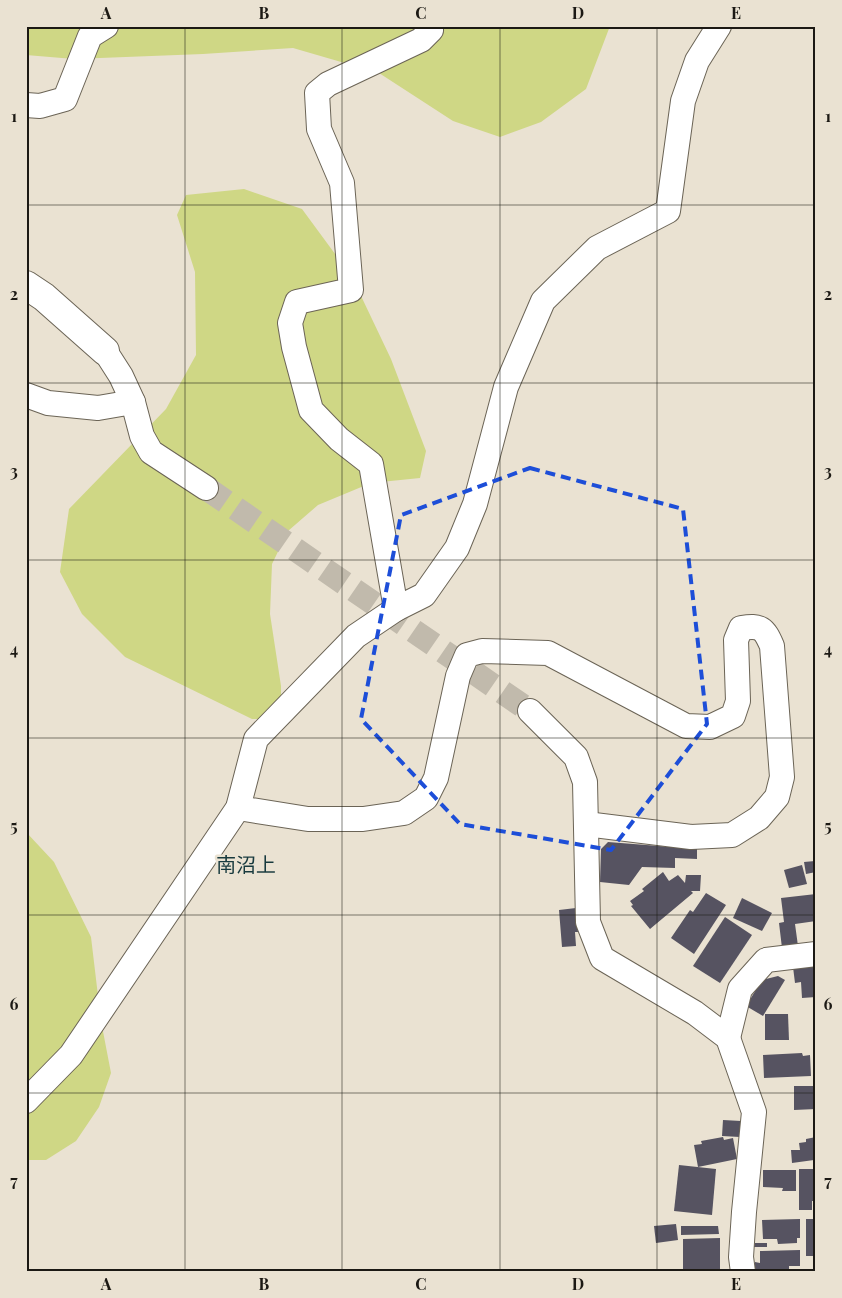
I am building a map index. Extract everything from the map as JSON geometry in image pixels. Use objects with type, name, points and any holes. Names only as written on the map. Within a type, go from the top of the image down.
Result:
[{"type":"street","points":[[26,105],[40,106],[65,99],[90,36],[106,26]]},
{"type":"street","points":[[396,608],[371,464],[339,439],[311,410],[294,347],[290,323],[297,302],[351,290],[342,183],[319,129],[317,93],[328,84],[421,40],[431,30],[430,26]]},
{"type":"street","points":[[26,1101],[71,1055],[238,808],[256,739],[356,636],[396,608],[424,595],[458,548],[475,504],[506,387],[543,301],[597,248],[668,211],[683,101],[697,61],[719,26]]},
{"type":"street","points":[[26,285],[44,297],[105,351],[121,376],[133,402],[142,436],[152,452],[206,488]]},
{"type":"street","points":[[26,395],[48,404],[98,408],[133,402]]},
{"type":"street","points":[[238,808],[308,819],[363,819],[404,813],[426,798],[436,778],[458,676],[467,654],[482,651],[548,652],[686,726],[710,728],[733,716],[738,702],[736,640],[741,628],[755,626],[766,632],[772,646],[782,777],[777,797],[759,818],[732,835],[691,837],[586,824]]},
{"type":"street","points":[[530,711],[576,757],[585,782],[588,922],[602,958],[695,1013],[728,1038]]},
{"type":"street","points":[[743,1272],[741,1257],[744,1212],[754,1112],[728,1038],[740,989],[766,960],[816,954]]},
{"type":"highlighted area","points":[[530,468],[683,509],[707,724],[611,850],[460,824],[361,719],[401,515]]},
{"type":"green space","points":[[26,26],[610,26],[586,89],[541,122],[500,137],[453,121],[379,73],[293,48],[74,59],[26,55]]},
{"type":"green space","points":[[244,189],[302,209],[352,277],[391,359],[426,451],[420,478],[371,483],[318,505],[288,531],[272,564],[270,614],[281,686],[281,719],[252,719],[125,657],[82,614],[60,572],[69,509],[166,409],[196,355],[195,272],[177,215],[186,195]]},
{"type":"green space","points":[[26,832],[54,862],[91,937],[101,1021],[111,1073],[99,1107],[76,1141],[46,1160],[26,1160]]},
{"type":"building","points":[[608,842],[697,849],[697,859],[675,858],[675,868],[642,867],[629,885],[600,882],[601,849]]},
{"type":"building","points":[[815,861],[816,872],[806,874],[804,862]]},
{"type":"building","points":[[802,865],[807,884],[789,888],[784,870]]},
{"type":"building","points":[[663,872],[669,881],[678,875],[685,883],[686,875],[701,875],[700,891],[691,891],[693,893],[650,929],[631,906],[633,905],[630,901],[644,891],[642,889]]},
{"type":"building","points":[[706,893],[726,905],[694,954],[671,938],[690,910],[693,912]]},
{"type":"building","points":[[816,894],[816,921],[795,924],[798,946],[782,948],[779,923],[784,922],[781,898]]},
{"type":"building","points":[[742,898],[772,913],[762,931],[733,918]]},
{"type":"building","points":[[576,908],[578,932],[575,932],[576,946],[562,947],[559,910]]},
{"type":"building","points":[[725,917],[752,935],[720,983],[693,966]]},
{"type":"building","points":[[816,965],[816,997],[802,998],[801,982],[795,983],[793,967]]},
{"type":"building","points":[[778,976],[785,980],[763,1016],[746,1006],[762,980]]},
{"type":"building","points":[[765,1014],[788,1014],[789,1040],[765,1040]]},
{"type":"building","points":[[802,1053],[803,1056],[810,1055],[811,1076],[764,1078],[763,1055]]},
{"type":"building","points":[[794,1086],[816,1086],[816,1109],[794,1110]]},
{"type":"building","points":[[723,1120],[741,1121],[740,1137],[722,1136]]},
{"type":"building","points":[[723,1137],[724,1140],[733,1138],[737,1159],[698,1167],[694,1145],[702,1144],[701,1141]]},
{"type":"building","points":[[816,1137],[816,1157],[813,1158],[814,1160],[792,1163],[791,1150],[800,1150],[799,1143]]},
{"type":"building","points":[[679,1165],[716,1169],[712,1215],[674,1211]]},
{"type":"building","points":[[799,1169],[816,1169],[816,1201],[812,1201],[812,1210],[799,1210]]},
{"type":"building","points":[[763,1170],[796,1170],[796,1191],[782,1191],[783,1188],[763,1187]]},
{"type":"building","points":[[800,1219],[800,1238],[797,1238],[797,1243],[778,1244],[777,1239],[763,1239],[762,1220]]},
{"type":"building","points":[[806,1219],[816,1219],[816,1256],[806,1256]]},
{"type":"building","points":[[676,1224],[678,1240],[656,1243],[654,1226]]},
{"type":"building","points":[[681,1226],[718,1226],[719,1234],[681,1235]]},
{"type":"building","points":[[720,1238],[720,1270],[714,1270],[714,1272],[683,1272],[683,1239]]},
{"type":"building","points":[[755,1243],[767,1243],[767,1247],[754,1247]]},
{"type":"building","points":[[800,1250],[800,1266],[789,1266],[789,1272],[755,1272],[755,1262],[760,1263],[760,1251]]},
{"type":"tunnel","points":[[206,488],[530,711]]},
{"type":"district","name":"南沼上","points":[[246,865]]}]
